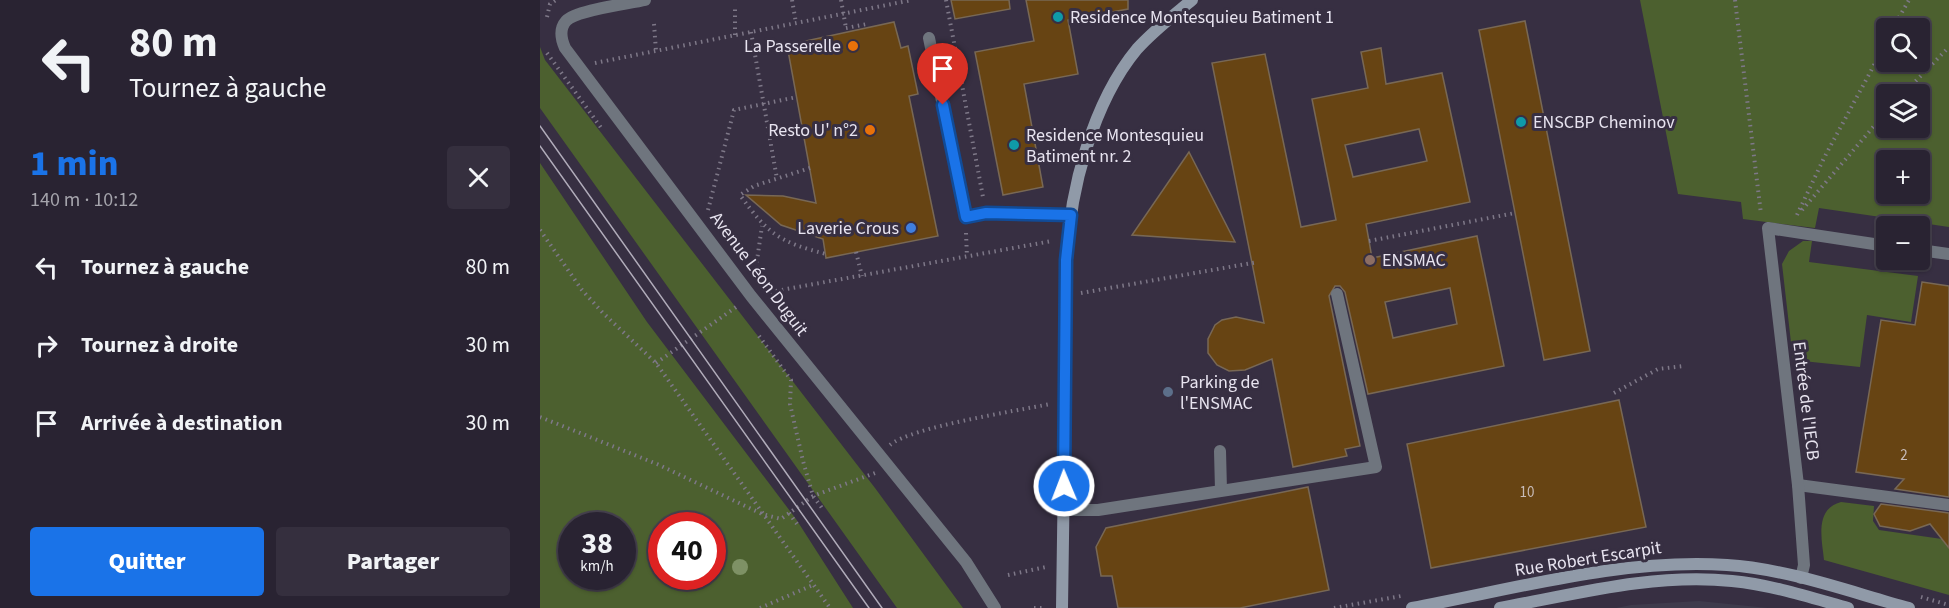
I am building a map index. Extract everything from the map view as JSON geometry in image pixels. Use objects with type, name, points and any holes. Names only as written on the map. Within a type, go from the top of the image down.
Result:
[{"type":"street","name":"Avenue Léon Duguit","points":[[645,0],[574,15],[567,20],[561,39],[751,296],[966,562],[995,608]]},
{"type":"street","points":[[1062,608],[1067,238],[1071,215],[1091,135],[1112,85],[1138,48],[1192,0]]},
{"type":"street","points":[[929,38],[966,217],[986,213],[1071,215]]},
{"type":"street","points":[[1768,228],[1876,244]]},
{"type":"street","name":"Entrée de l'IECB","points":[[1768,228],[1798,485],[1804,565],[1801,579]]},
{"type":"street","points":[[1930,251],[1949,254]]},
{"type":"street","points":[[1064,510],[1098,510],[1376,467],[1337,294]]},
{"type":"street","points":[[1220,451],[1221,490]]},
{"type":"street","points":[[1798,485],[1949,505]]},
{"type":"street","name":"Rue Robert Escarpit","points":[[1412,608],[1633,566],[1730,565],[1801,579],[1909,608]]},
{"type":"street","name":"Rue Robert Escarpit","points":[[1500,608],[1635,582],[1694,579],[1730,581],[1780,589],[1848,608]]},
{"type":"path","points":[[546,22],[550,4],[556,0]]},
{"type":"path","points":[[792,0],[796,23]]},
{"type":"path","points":[[841,0],[846,28],[867,24]]},
{"type":"path","points":[[579,66],[912,0]]},
{"type":"path","points":[[946,0],[983,193]]},
{"type":"path","points":[[1735,0],[1761,217],[1768,228]]},
{"type":"path","points":[[1899,18],[1909,0]]},
{"type":"path","points":[[735,6],[735,35]]},
{"type":"path","points":[[654,24],[656,51]]},
{"type":"path","points":[[751,32],[777,179]]},
{"type":"path","points":[[1913,84],[1949,47]]},
{"type":"path","points":[[546,50],[558,72],[605,133]]},
{"type":"path","points":[[1797,215],[1876,62]]},
{"type":"path","points":[[703,231],[734,110],[797,97]]},
{"type":"path","points":[[1787,230],[1797,215],[1876,124]]},
{"type":"path","points":[[810,168],[754,186],[740,195],[762,226],[790,245],[826,254]]},
{"type":"path","points":[[1369,241],[1515,213]]},
{"type":"path","points":[[966,217],[967,257]]},
{"type":"path","points":[[751,296],[762,226]]},
{"type":"path","points":[[540,230],[589,298],[656,363],[830,608]]},
{"type":"path","points":[[656,363],[751,296],[1067,238]]},
{"type":"path","points":[[856,252],[862,276]]},
{"type":"path","points":[[1066,296],[1258,262]]},
{"type":"path","points":[[731,297],[743,314]]},
{"type":"path","points":[[755,331],[791,380],[790,404],[813,496],[822,508]]},
{"type":"path","points":[[1614,393],[1658,369],[1683,366]]},
{"type":"path","points":[[878,455],[898,438],[1064,401]]},
{"type":"path","points":[[540,417],[657,464],[762,514],[782,519],[813,496],[869,477]]},
{"type":"path","points":[[789,513],[797,524]]},
{"type":"path","points":[[1008,575],[1064,563]]},
{"type":"path","points":[[760,608],[813,585]]},
{"type":"path","points":[[1034,608],[1043,608]]},
{"type":"shaded area","points":[[1699,601],[1768,608],[1616,608],[1631,605]]},
{"type":"green space","points":[[1640,0],[1949,0],[1949,227],[1930,224],[1930,216],[1876,216],[1819,208],[1815,228],[1743,219],[1741,202],[1678,194]]},
{"type":"green space","points":[[540,47],[545,60],[875,488],[963,608],[897,608],[540,108]]},
{"type":"green space","points":[[540,163],[647,322],[796,519],[853,608],[540,608]]},
{"type":"green space","points":[[1803,241],[1812,241],[1809,262],[1918,276],[1911,322],[1867,315],[1860,367],[1793,360],[1782,264],[1789,251]]},
{"type":"green space","points":[[1841,502],[1874,506],[1873,521],[1879,530],[1949,540],[1949,595],[1824,560],[1821,535],[1823,518],[1832,506]]},
{"type":"building","points":[[951,0],[1009,0],[1010,9],[955,19]]},
{"type":"building","name":"Residence Montesquieu Batiment nr. 2","points":[[1026,0],[1128,0],[1128,9],[1068,20],[1078,74],[1024,84],[1043,187],[1003,195],[975,52],[1034,41]]},
{"type":"building","name":"ENSCBP Cheminov","points":[[1525,21],[1590,351],[1544,360],[1479,30]]},
{"type":"building","name":"Resto U' n°2","points":[[894,22],[901,48],[908,46],[918,94],[909,96],[938,236],[826,258],[823,239],[781,225],[746,195],[783,196],[816,203],[787,45]]},
{"type":"building","name":"ENSMAC","points":[[1381,48],[1386,84],[1442,73],[1470,202],[1366,224],[1372,258],[1477,236],[1504,366],[1368,394],[1345,292],[1340,286],[1335,286],[1329,296],[1360,446],[1345,449],[1347,456],[1293,467],[1272,359],[1245,370],[1229,371],[1217,365],[1208,353],[1208,339],[1215,325],[1222,320],[1236,317],[1264,323],[1212,63],[1265,54],[1301,227],[1336,220],[1312,99],[1368,88],[1361,52]],"holes":[[[1419,129],[1427,161],[1353,177],[1345,145]],[[1450,288],[1457,324],[1393,338],[1385,302]]]},
{"type":"building","points":[[1189,152],[1235,242],[1132,235]]},
{"type":"building","points":[[1922,282],[1949,286],[1949,497],[1895,489],[1904,479],[1856,472],[1881,320],[1915,325]]},
{"type":"building","points":[[1619,400],[1646,527],[1431,568],[1407,444]]},
{"type":"building","points":[[1308,487],[1329,590],[1240,608],[1118,608],[1112,576],[1101,576],[1096,547],[1106,528]]},
{"type":"building","points":[[1881,504],[1949,513],[1949,548],[1930,524],[1910,531],[1880,526],[1874,514]]},
{"type":"tram line","points":[[540,126],[882,608]]},
{"type":"tram line","points":[[540,146],[869,608]]},
{"type":"place","name":"Residence Montesquieu Batiment 1","points":[[1058,17]]},
{"type":"place","name":"La Passerelle","points":[[853,46]]},
{"type":"place","name":"ENSCBP Cheminov","points":[[1521,122]]},
{"type":"place","name":"Resto U' n°2","points":[[870,130]]},
{"type":"place","name":"Residence Montesquieu Batiment nr. 2","points":[[1014,145]]},
{"type":"place","name":"Laverie Crous","points":[[911,228]]},
{"type":"place","name":"ENSMAC","points":[[1370,260]]},
{"type":"place","name":"Parking de l'ENSMAC","points":[[1168,392]]},
{"type":"route","points":[[943,105],[966,217],[986,213],[1071,215],[1066,260],[1064,486]]}]
